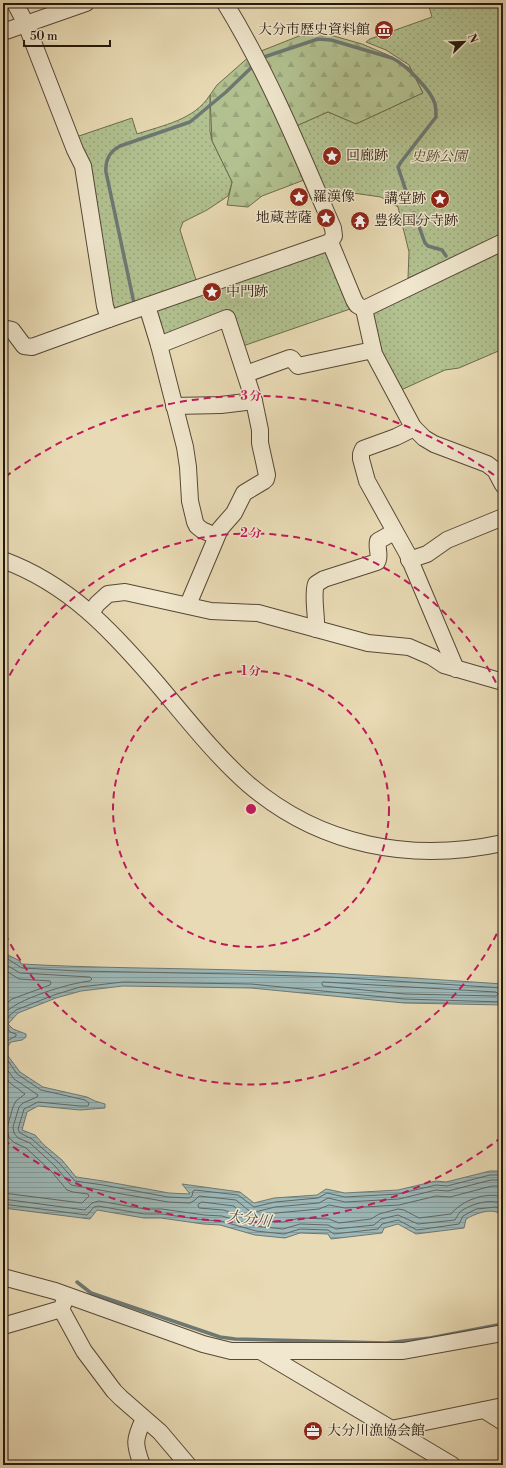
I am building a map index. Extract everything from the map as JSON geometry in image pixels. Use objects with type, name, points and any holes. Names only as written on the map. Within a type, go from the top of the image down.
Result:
[{"type":"street","points":[[15,3],[26,24],[75,150],[83,166],[104,298],[109,319]]},
{"type":"street","points":[[3,32],[86,3]]},
{"type":"street","points":[[3,328],[12,330],[22,345],[30,348],[330,242],[334,236],[325,209],[256,56],[225,3]]},
{"type":"street","points":[[330,242],[354,300],[358,306],[364,309]]},
{"type":"street","points":[[364,309],[503,242]]},
{"type":"street","points":[[147,306],[187,454],[190,501],[197,526],[202,530],[216,536]]},
{"type":"street","points":[[364,309],[373,350],[406,417],[414,428],[424,438],[434,444],[487,464],[495,470],[503,485]]},
{"type":"street","points":[[159,346],[227,318],[254,402],[267,477],[264,482],[244,493],[234,513],[220,529],[190,600]]},
{"type":"street","points":[[246,374],[290,358],[296,366],[298,366],[373,350]]},
{"type":"street","points":[[174,406],[221,405],[254,402]]},
{"type":"street","points":[[414,428],[396,437],[363,449],[361,459],[367,481],[410,560],[456,669]]},
{"type":"street","points":[[410,560],[427,554],[447,540],[503,517]]},
{"type":"street","points":[[316,629],[314,593],[316,584],[324,579],[377,562],[379,555],[377,544],[378,541],[394,532]]},
{"type":"street","points":[[3,560],[48,581],[64,591],[90,613],[134,657],[232,768],[261,794],[299,818],[326,831],[350,840],[377,847],[445,851],[477,848],[503,843]]},
{"type":"street","points":[[90,613],[108,594],[125,592],[211,611],[258,613],[368,643],[409,647],[444,665],[503,682]]},
{"type":"street","points":[[3,1277],[41,1286],[64,1302],[212,1347],[231,1351],[403,1351],[503,1333]]},
{"type":"street","points":[[3,1326],[64,1302]]},
{"type":"street","points":[[64,1302],[84,1351],[92,1363],[120,1398],[160,1432],[188,1465]]},
{"type":"street","points":[[262,1352],[452,1465]]},
{"type":"street","points":[[391,1429],[503,1406]]},
{"type":"street","points":[[484,1410],[503,1422]]},
{"type":"street","points":[[142,1465],[136,1444],[139,1429],[144,1419]]},
{"type":"green space","name":"史跡公園","points":[[428,3],[503,3],[503,233],[449,260],[408,278],[409,252],[398,207],[381,197],[346,192],[311,199],[283,132],[328,112],[356,124],[423,93],[409,65],[386,50],[366,42],[370,39],[432,17]]},
{"type":"green space","points":[[327,34],[362,44],[388,55],[411,69],[423,93],[356,124],[328,112],[283,132],[304,180],[262,196],[248,207],[227,205],[232,182],[212,141],[210,95],[217,85],[251,55],[299,36]]},
{"type":"green space","points":[[210,95],[210,131],[212,141],[232,182],[228,196],[207,210],[183,222],[180,230],[197,283],[113,310],[73,138],[132,118],[137,134],[158,128],[187,116],[196,110]]},
{"type":"green space","points":[[503,245],[503,349],[459,368],[445,370],[401,390],[386,372],[369,312]]},
{"type":"green space","points":[[325,248],[353,308],[240,347],[227,316],[160,343],[150,308]]},
{"type":"water","name":"大分川","points":[[3,950],[8,955],[20,961],[21,964],[303,972],[503,984],[503,1005],[404,1003],[251,988],[123,986],[81,991],[56,998],[18,1013],[8,1024],[13,1029],[26,1034],[26,1037],[22,1040],[11,1042],[8,1046],[8,1056],[20,1072],[43,1087],[87,1097],[105,1104],[105,1108],[80,1110],[38,1106],[27,1112],[22,1130],[35,1135],[44,1145],[62,1160],[76,1177],[169,1193],[190,1194],[182,1184],[240,1192],[254,1203],[274,1198],[317,1195],[326,1189],[345,1193],[398,1190],[436,1181],[446,1182],[490,1171],[503,1171],[503,1215],[494,1211],[479,1213],[466,1219],[464,1228],[416,1234],[398,1224],[384,1228],[382,1233],[331,1239],[328,1234],[300,1233],[285,1238],[255,1235],[220,1225],[161,1218],[144,1218],[97,1210],[90,1219],[3,1208]]},
{"type":"waterway","points":[[261,58],[318,39],[331,40],[392,58],[404,66],[423,85],[433,98],[436,117],[398,167],[410,203]]},
{"type":"waterway","points":[[134,303],[106,172],[108,157],[120,146],[190,122],[226,92],[255,64]]},
{"type":"waterway","points":[[414,213],[425,243],[428,246],[442,250],[446,256]]},
{"type":"waterway","points":[[77,1282],[91,1293],[220,1337],[235,1339],[386,1343],[430,1338],[503,1324]]},
{"type":"place","name":"大分市歴史資料館","points":[[384,30]]},
{"type":"place","name":"回廊跡","points":[[332,156]]},
{"type":"place","name":"羅漢像","points":[[299,197]]},
{"type":"place","name":"講堂跡","points":[[440,199]]},
{"type":"place","name":"地蔵菩薩","points":[[326,218]]},
{"type":"place","name":"豊後国分寺跡","points":[[360,221]]},
{"type":"place","name":"中門跡","points":[[212,292]]},
{"type":"place","name":"大分川漁協会館","points":[[313,1431]]}]
